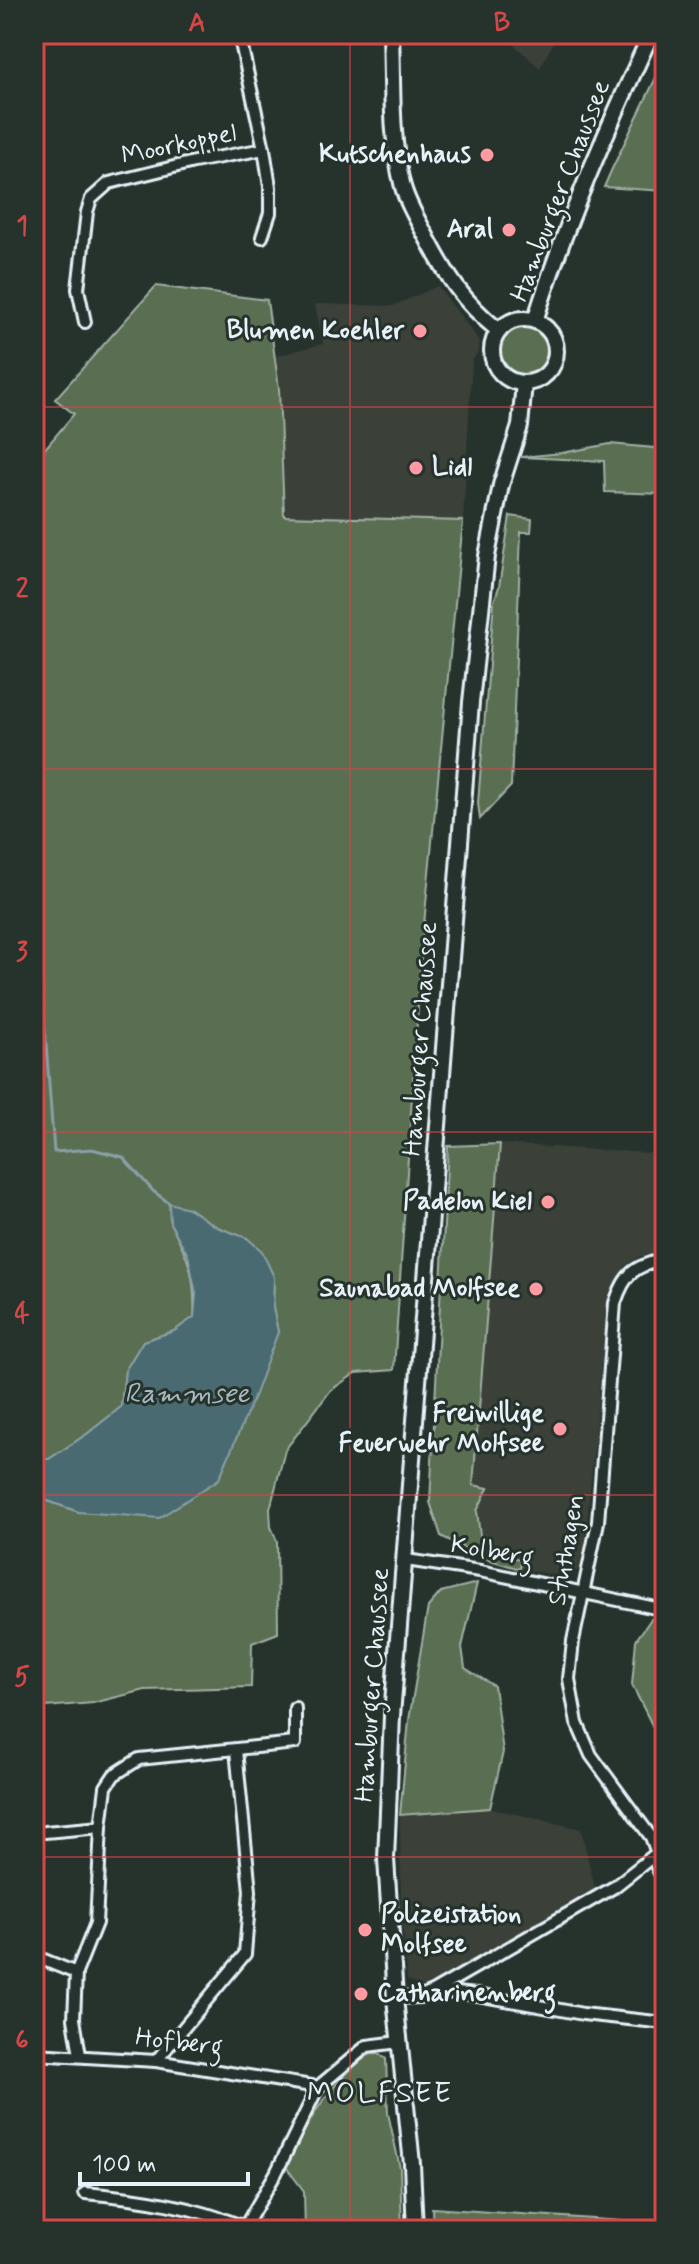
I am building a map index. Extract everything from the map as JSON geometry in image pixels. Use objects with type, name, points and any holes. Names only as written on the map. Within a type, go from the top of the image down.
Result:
[{"type":"main road","points":[[391,34],[399,167],[409,203],[456,289],[472,308],[499,331]]},
{"type":"main road","name":"Hamburger Chaussee","points":[[535,321],[584,182],[651,34]]},
{"type":"main road","points":[[516,320],[535,321],[552,335],[555,356],[551,367],[535,381],[524,383],[508,378],[496,365],[492,348],[499,331],[516,320]]},
{"type":"main road","name":"Hamburger Chaussee","points":[[415,2230],[386,1859],[392,1716],[471,702],[487,556],[501,485],[520,426],[524,383]]},
{"type":"street","points":[[239,34],[270,187],[270,213],[262,237]]},
{"type":"street","name":"Moorkoppel","points":[[85,322],[78,289],[86,218],[91,199],[100,189],[109,183],[194,162],[264,149]]},
{"type":"street","name":"Stuthagen","points":[[665,1259],[646,1263],[631,1272],[621,1285],[615,1303],[598,1522],[573,1641],[569,1679],[577,1723],[591,1755],[661,1853],[656,1865],[665,1883]]},
{"type":"street","name":"Kolberg","points":[[406,1560],[480,1571],[665,1610]]},
{"type":"street","points":[[80,2055],[74,2019],[76,1973],[96,1923],[106,1787],[114,1775],[139,1759],[295,1743],[295,1708]]},
{"type":"street","points":[[156,2061],[245,1954],[250,1891],[236,1750]]},
{"type":"street","points":[[45,1832],[101,1827]]},
{"type":"street","points":[[395,1998],[420,1997],[434,1991],[614,1887],[661,1853]]},
{"type":"street","points":[[34,1956],[76,1973]]},
{"type":"street","points":[[434,1991],[665,2023]]},
{"type":"street","points":[[85,2193],[171,2203],[220,2217],[244,2229],[276,2173],[318,2087],[367,2046],[399,2042]]},
{"type":"street","name":"Hofberg","points":[[34,2054],[156,2061],[318,2087]]},
{"type":"shaded area","points":[[502,34],[558,34],[540,68]]},
{"type":"shaded area","points":[[438,286],[480,342],[472,361],[463,521],[284,516],[281,417],[275,356],[323,344],[315,304],[393,306]]},
{"type":"shaded area","points":[[500,1144],[665,1154],[665,1251],[641,1256],[625,1266],[608,1295],[585,1544],[578,1570],[568,1577],[520,1569],[521,1559],[481,1552],[477,1511],[488,1488],[473,1486]]},
{"type":"shaded area","points":[[490,1808],[581,1829],[596,1893],[446,1977],[421,1987],[407,1980],[401,1908],[400,1815]]},
{"type":"green space","points":[[665,59],[665,191],[604,187],[611,171]]},
{"type":"green space","points":[[156,286],[267,300],[279,389],[284,516],[463,521],[422,945],[394,1370],[356,1373],[331,1390],[285,1450],[270,1509],[271,1527],[277,1541],[278,1633],[252,1643],[251,1687],[145,1690],[93,1703],[34,1708],[34,1496],[79,1512],[265,1362],[278,1332],[273,1308],[274,1277],[247,1238],[217,1227],[188,1208],[170,1223],[190,1268],[194,1317],[174,1331],[143,1341],[125,1371],[121,1407],[49,1459],[34,1459],[34,443],[44,450],[74,414],[55,399]]},
{"type":"green space","points":[[525,326],[542,334],[550,351],[542,368],[525,376],[508,368],[500,351],[508,334]]},
{"type":"green space","points":[[610,444],[665,449],[665,494],[605,492],[604,461],[521,457],[562,453]]},
{"type":"green space","points":[[510,516],[532,519],[531,532],[521,532],[511,786],[480,819],[478,803],[494,601]]},
{"type":"green space","points":[[500,1144],[473,1485],[488,1488],[477,1511],[482,1552],[521,1559],[520,1569],[480,1557],[481,1552],[468,1550],[441,1536],[430,1502],[448,1146]]},
{"type":"green space","points":[[477,1583],[462,1647],[465,1668],[494,1686],[503,1752],[490,1808],[400,1815],[409,1720],[428,1607],[441,1592]]},
{"type":"green space","points":[[651,1619],[665,1623],[665,1751],[632,1685],[636,1640]]},
{"type":"green space","points":[[378,2053],[386,2059],[388,2113],[400,2168],[402,2230],[305,2230],[304,2191],[286,2167],[326,2096],[362,2060]]},
{"type":"green space","points":[[432,2208],[665,2224],[665,2230],[433,2230]]},
{"type":"water","name":"Rammsee","points":[[169,1203],[188,1208],[217,1227],[247,1238],[262,1251],[274,1277],[273,1308],[278,1332],[219,1479],[159,1518],[79,1512],[34,1496],[34,1459],[49,1459],[121,1407],[125,1371],[143,1341],[174,1331],[194,1317],[196,1294],[188,1255],[170,1223]]},
{"type":"waterway","points":[[34,880],[54,1152],[92,1149],[123,1157],[153,1191],[169,1203]]},
{"type":"place","name":"Kutschenhaus","points":[[487,155]]},
{"type":"place","name":"Aral","points":[[509,230]]},
{"type":"place","name":"Blumen Koehler","points":[[420,331]]},
{"type":"place","name":"Lidl","points":[[416,468]]},
{"type":"place","name":"Padelon Kiel","points":[[548,1202]]},
{"type":"place","name":"Saunabad Molfsee","points":[[536,1289]]},
{"type":"place","name":"Freiwillige Feuerwehr Molfsee","points":[[560,1429]]},
{"type":"place","name":"Polizeistation Molfsee","points":[[365,1930]]},
{"type":"place","name":"Catharinenberg","points":[[361,1994]]},
{"type":"district","name":"MOLFSEE","points":[[380,2093]]}]
